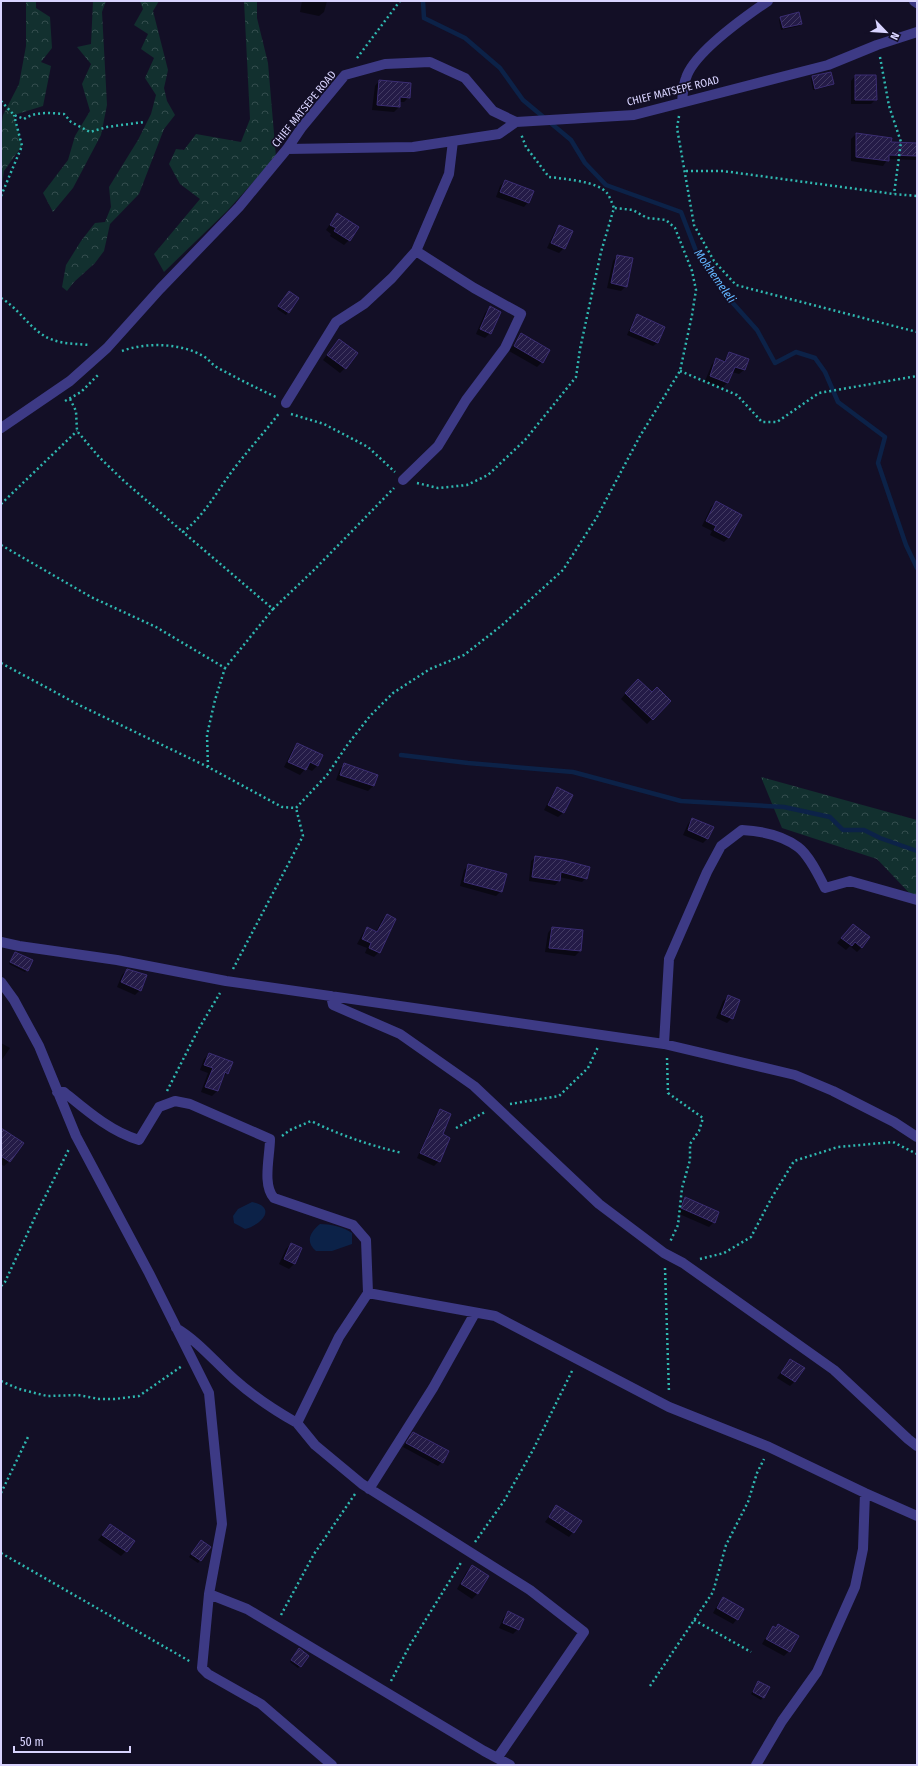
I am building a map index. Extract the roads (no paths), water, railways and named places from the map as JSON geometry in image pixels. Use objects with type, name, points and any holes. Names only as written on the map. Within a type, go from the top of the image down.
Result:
[{"type":"street","points":[[682,102],[686,77],[702,53],[745,16],[768,1]]},
{"type":"street","name":"CHIEF MATSEPE ROAD","points":[[1,428],[70,381],[106,348],[160,289],[239,207],[345,75],[385,64],[430,62],[465,78],[493,111],[516,122],[634,115],[828,65],[877,45],[917,32]]},
{"type":"street","points":[[287,149],[414,147],[499,134],[516,122]]},
{"type":"street","points":[[286,403],[336,322],[364,304],[392,278],[416,251],[449,174],[453,141]]},
{"type":"street","points":[[403,480],[438,446],[466,400],[505,348],[521,314],[474,288],[416,251]]},
{"type":"street","points":[[664,1044],[669,959],[707,872],[721,846],[742,830],[759,831],[781,838],[799,847],[811,863],[825,888],[850,881],[917,900]]},
{"type":"street","points":[[1,942],[117,960],[226,981],[605,1034],[664,1044],[795,1075],[833,1091],[894,1122],[917,1137]]},
{"type":"street","points":[[1,982],[14,1000],[38,1046],[76,1136],[149,1273],[209,1393],[222,1524],[209,1594],[202,1668],[208,1674],[261,1704],[332,1765]]},
{"type":"street","points":[[331,996],[333,1005],[400,1034],[474,1086],[599,1204],[664,1253],[683,1263],[834,1370],[917,1446]]},
{"type":"street","points":[[57,1092],[64,1092],[90,1113],[127,1136],[139,1140],[158,1107],[175,1101],[190,1104],[270,1139],[267,1184],[269,1193],[274,1198],[352,1225],[362,1234],[366,1240],[368,1293],[339,1337],[297,1423]]},
{"type":"street","points":[[368,1293],[495,1316],[669,1407],[769,1447],[865,1494],[917,1516]]},
{"type":"street","points":[[365,1486],[433,1388],[475,1313]]},
{"type":"street","points":[[176,1328],[189,1336],[235,1380],[266,1405],[297,1423],[316,1445],[365,1486],[530,1590],[584,1632],[498,1757]]},
{"type":"street","points":[[756,1765],[782,1721],[817,1672],[855,1587],[864,1549],[865,1494]]},
{"type":"street","points":[[209,1594],[247,1609],[484,1751],[498,1757],[510,1765]]},
{"type":"water","points":[[252,1202],[260,1204],[264,1208],[264,1216],[256,1224],[245,1229],[234,1223],[233,1216],[238,1209]]},
{"type":"water","points":[[320,1224],[337,1226],[349,1231],[352,1233],[352,1244],[332,1251],[316,1251],[311,1244],[310,1237]]},
{"type":"waterway","name":"Mokhemeleli","points":[[423,1],[424,18],[465,38],[500,68],[523,100],[571,140],[585,163],[606,185],[681,212],[696,251],[731,301],[757,330],[775,363],[796,352],[815,358],[825,372],[838,402],[885,437],[878,463],[906,545],[917,568]]},
{"type":"waterway","points":[[401,755],[468,763],[573,772],[681,801],[784,807],[830,817],[843,830],[864,830],[880,838],[917,851]]}]
